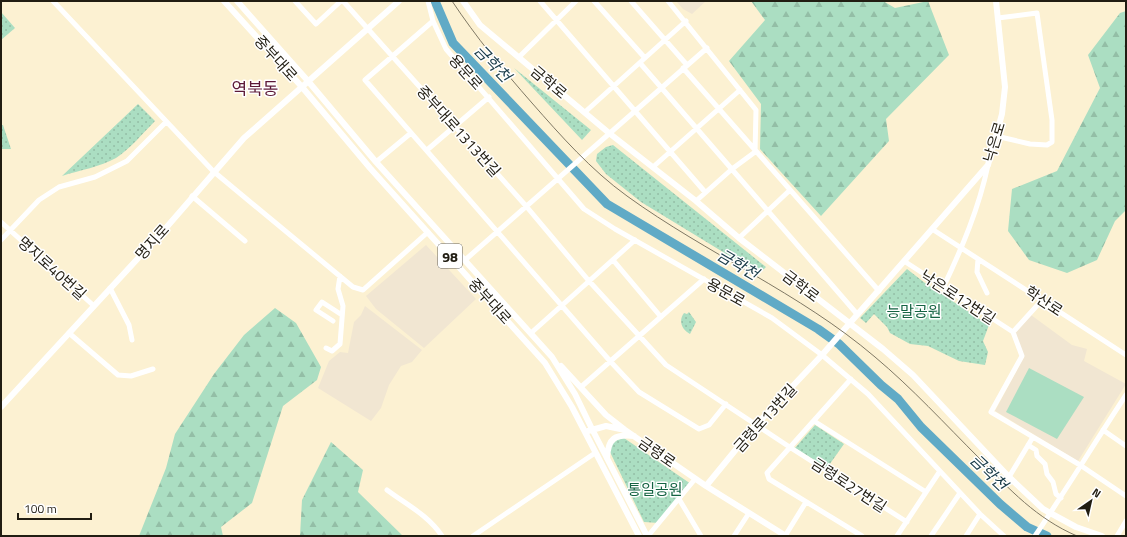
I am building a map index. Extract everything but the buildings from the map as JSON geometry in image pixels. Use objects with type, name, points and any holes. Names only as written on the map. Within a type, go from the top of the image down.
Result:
[{"type":"main road","name":"중부대로","points":[[224,1],[302,87],[370,168],[545,363],[572,407],[594,453],[640,536]]},
{"type":"main road","name":"중부대로","points":[[236,1],[308,81],[376,162],[552,357],[575,394],[607,460],[647,536]]},
{"type":"main road","name":"명지로","points":[[1,407],[94,306],[214,171],[259,124],[399,1]]},
{"type":"main road","name":"금학로","points":[[463,1],[480,26],[609,133],[696,201],[739,238],[850,322],[913,376],[1009,477],[1050,515],[1076,527],[1102,536]]},
{"type":"main road","name":"낙은로","points":[[850,322],[988,165],[1002,114],[1005,87],[996,1]]},
{"type":"main road","name":"금령로13번길","points":[[706,486],[756,425],[824,353],[850,322]]},
{"type":"main road","points":[[552,357],[606,415],[625,430]]},
{"type":"main road","name":"금령로","points":[[584,432],[606,426],[625,430],[695,479],[785,536]]},
{"type":"main road","points":[[607,460],[608,447],[613,439],[622,435],[635,437]]},
{"type":"street","points":[[53,1],[214,171],[353,287],[363,290],[428,232]]},
{"type":"street","points":[[295,1],[316,24],[342,1]]},
{"type":"street","name":"중부대로1313번길","points":[[342,1],[456,126],[589,281],[640,335]]},
{"type":"street","name":"용문로","points":[[428,1],[433,21],[446,49],[559,177],[584,209],[635,240],[772,318],[824,353],[868,394],[998,534],[1004,536]]},
{"type":"street","points":[[540,1],[705,192]]},
{"type":"street","points":[[519,57],[576,1]]},
{"type":"street","points":[[594,1],[645,58]]},
{"type":"street","points":[[630,1],[665,40],[718,109],[755,152],[879,290]]},
{"type":"street","points":[[668,1],[686,21],[756,110],[755,152]]},
{"type":"street","points":[[996,136],[1030,144],[1047,145],[1052,142],[1052,120],[1037,13],[998,18]]},
{"type":"street","points":[[433,21],[365,80],[610,361],[639,392],[699,429],[709,425],[726,404]]},
{"type":"street","points":[[585,112],[686,21]]},
{"type":"street","points":[[465,260],[707,48]]},
{"type":"street","points":[[640,63],[857,314]]},
{"type":"street","points":[[653,166],[668,151],[740,90]]},
{"type":"street","name":"용문로","points":[[427,150],[489,97]]},
{"type":"street","name":"명지로40번길","points":[[1,240],[40,200],[59,187],[95,177],[127,161],[166,122]]},
{"type":"street","points":[[376,162],[411,133]]},
{"type":"street","points":[[696,201],[732,169],[755,152]]},
{"type":"street","points":[[943,288],[962,248],[982,192],[988,165]]},
{"type":"street","points":[[739,238],[790,190]]},
{"type":"street","points":[[192,196],[246,241]]},
{"type":"street","name":"명지로40번길","points":[[1,222],[94,306]]},
{"type":"street","name":"학산로","points":[[932,229],[1126,355]]},
{"type":"street","points":[[531,333],[635,240]]},
{"type":"street","points":[[978,259],[977,272],[987,293]]},
{"type":"street","points":[[613,260],[661,317]]},
{"type":"street","name":"낙은로12번길","points":[[904,261],[943,288],[1013,332]]},
{"type":"street","points":[[326,348],[332,351],[340,344],[343,306],[338,289],[340,276]]},
{"type":"street","points":[[581,387],[704,279]]},
{"type":"street","points":[[110,288],[129,325],[132,340]]},
{"type":"street","points":[[1042,300],[1013,332],[1022,356],[991,412],[1080,465],[1126,496]]},
{"type":"street","points":[[333,321],[314,308],[322,302],[342,316]]},
{"type":"street","points":[[69,333],[118,375],[131,376],[153,370]]},
{"type":"street","name":"금령로27번길","points":[[640,335],[666,365],[791,448],[907,522]]},
{"type":"street","points":[[851,379],[791,448],[767,473],[769,479],[862,536]]},
{"type":"street","points":[[1035,536],[1062,498],[1080,465],[1103,430],[1124,402],[1126,395]]},
{"type":"street","points":[[814,421],[926,492]]},
{"type":"street","points":[[1103,430],[1126,446]]},
{"type":"street","points":[[1009,477],[1033,437]]},
{"type":"street","points":[[1028,445],[1036,450],[1037,456],[1045,464],[1047,474],[1053,482],[1056,494],[1062,498]]},
{"type":"street","points":[[476,536],[594,453]]},
{"type":"street","points":[[898,536],[940,471]]},
{"type":"street","points":[[647,536],[695,479]]},
{"type":"street","points":[[387,490],[422,513],[435,526],[442,536]]},
{"type":"street","points":[[931,536],[960,493]]},
{"type":"street","points":[[679,498],[701,536]]},
{"type":"street","points":[[785,536],[806,502]]},
{"type":"street","points":[[734,536],[749,513]]},
{"type":"street","points":[[966,536],[980,514]]},
{"type":"street","points":[[1116,536],[1126,521]]},
{"type":"shaded area","points":[[676,1],[706,1],[692,14],[683,9]]},
{"type":"shaded area","points":[[426,245],[476,299],[424,348],[376,309],[366,296]]},
{"type":"shaded area","points":[[365,306],[422,350],[412,362],[401,366],[389,385],[381,408],[371,421],[318,388],[329,361],[340,352],[348,353],[354,322],[361,315]]},
{"type":"shaded area","points":[[1031,315],[1072,345],[1087,349],[1084,361],[1126,384],[1078,461],[995,411],[1024,357],[1015,333]]},
{"type":"green space","points":[[751,1],[883,1],[895,8],[928,1],[949,55],[886,119],[889,141],[821,216],[760,149],[761,104],[729,61],[765,20]]},
{"type":"green space","points":[[1126,11],[1126,210],[1115,221],[1097,260],[1067,273],[1029,260],[1008,231],[1012,189],[1057,171],[1100,88],[1088,55],[1120,13]]},
{"type":"green space","points":[[1,12],[15,28],[1,40]]},
{"type":"green space","points":[[514,68],[591,130],[582,140]]},
{"type":"green space","points":[[138,104],[155,121],[131,146],[110,161],[62,176]]},
{"type":"green space","points":[[1,125],[3,125],[11,149],[1,149]]},
{"type":"green space","points":[[613,145],[766,267],[759,274],[641,202],[606,174],[596,161],[597,154],[606,147]]},
{"type":"green space","name":"능말공원","points":[[907,269],[925,283],[989,325],[983,341],[988,352],[985,365],[959,361],[928,346],[910,344],[890,333],[887,327],[874,314],[866,323],[860,318]]},
{"type":"green space","points":[[275,308],[296,323],[321,367],[317,380],[283,406],[252,503],[221,527],[223,536],[139,536],[166,468],[175,434],[214,374],[244,335]]},
{"type":"green space","points":[[689,312],[696,322],[690,334],[683,328],[681,322],[684,313],[687,314]]},
{"type":"green space","points":[[1029,368],[1084,397],[1057,439],[1006,412]]},
{"type":"green space","points":[[815,425],[844,444],[827,468],[795,448]]},
{"type":"green space","name":"통일공원","points":[[624,438],[691,484],[659,523],[644,522],[610,452],[611,445],[617,440]]},
{"type":"green space","points":[[331,442],[363,470],[358,492],[403,536],[300,536],[302,500]]},
{"type":"waterway","name":"금학천","points":[[435,1],[453,43],[607,204],[818,329],[839,344],[881,385],[898,399],[921,427],[1000,504],[1027,527],[1047,536]]},
{"type":"tram line","points":[[452,1],[480,40],[521,91],[565,140],[601,175],[627,196],[658,217],[689,237],[785,293],[846,334],[902,381],[1024,502],[1049,521],[1077,536]]},
{"type":"district","name":"역북동","points":[[255,89]]}]
